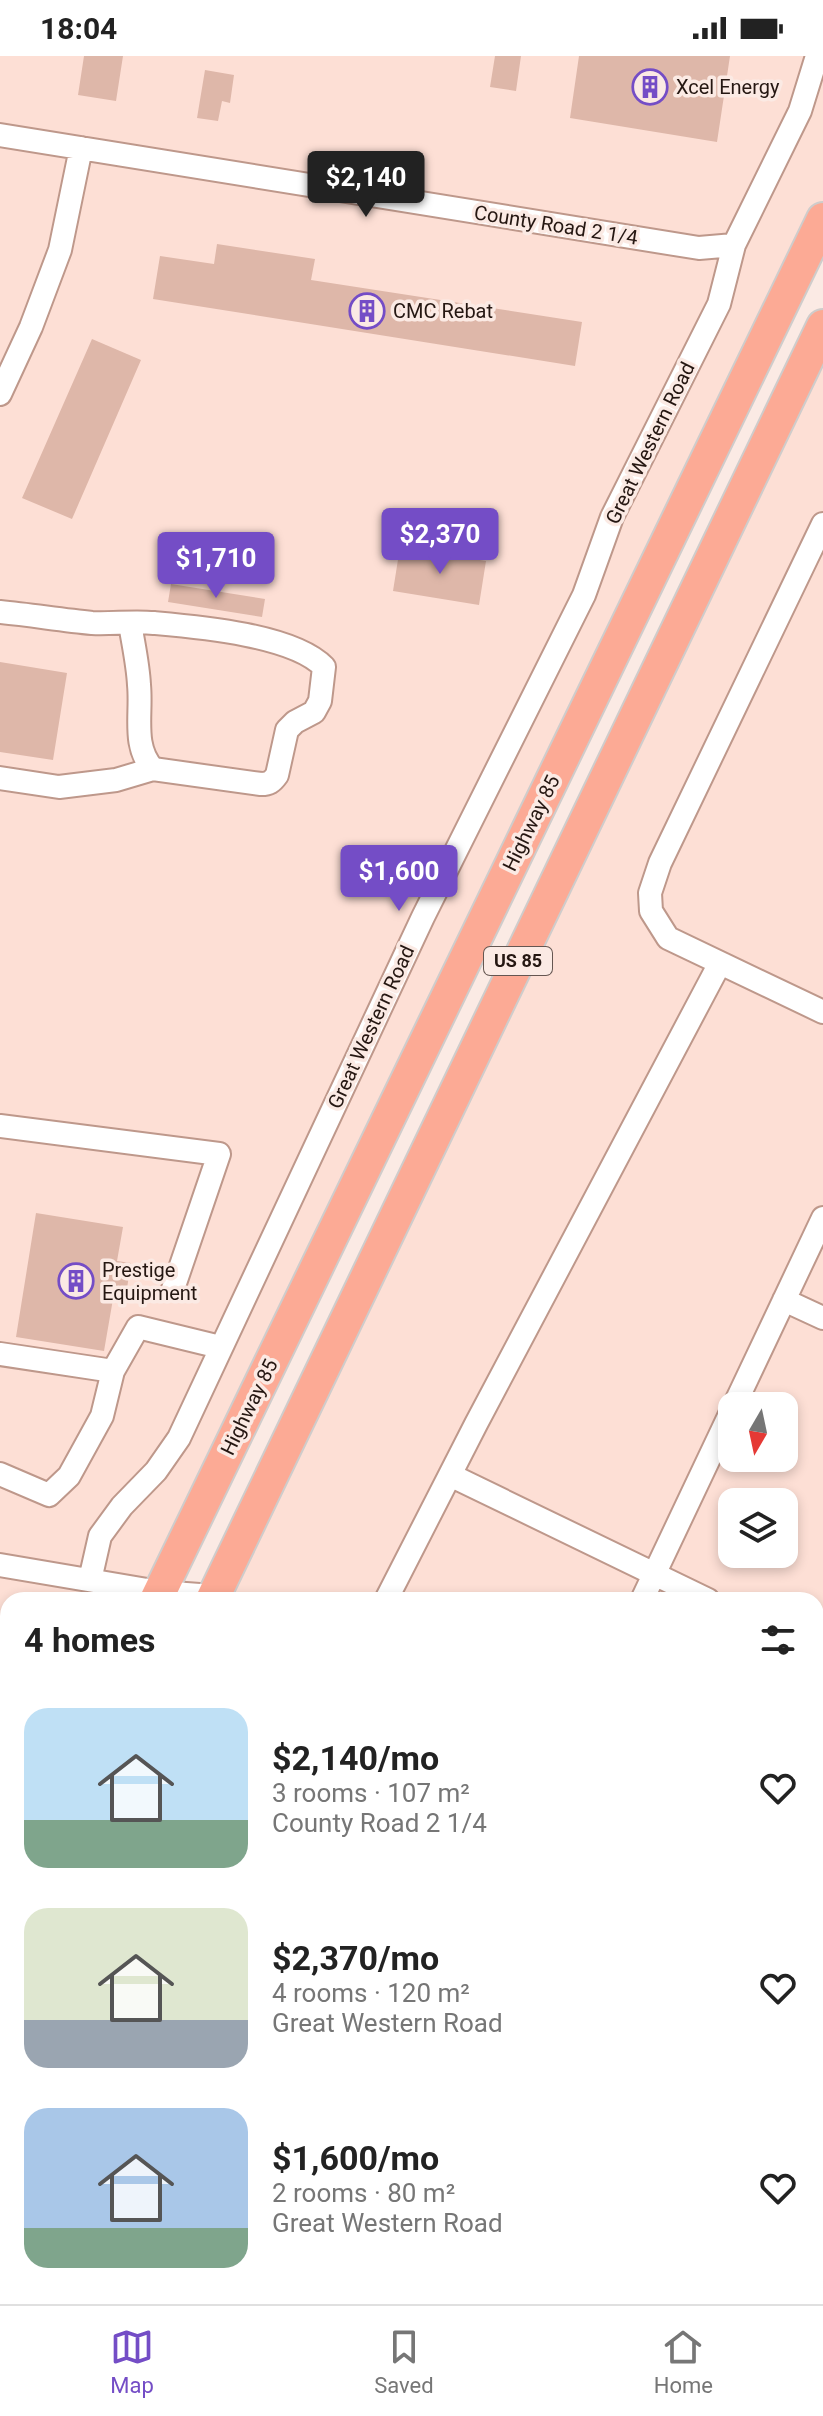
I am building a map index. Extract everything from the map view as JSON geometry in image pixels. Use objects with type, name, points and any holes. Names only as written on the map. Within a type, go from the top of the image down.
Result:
[{"type":"highway","name":"Highway 85","points":[[160,1592],[823,219]]},
{"type":"highway","name":"US 85","points":[[216,1592],[823,326]]},
{"type":"street","name":"Great Western Road","points":[[90,1580],[100,1536],[122,1506],[156,1471],[179,1438],[423,917],[584,595],[612,517],[719,304],[734,245],[800,111],[817,56]]},
{"type":"street","name":"County Road 2 1/4","points":[[0,135],[699,248],[734,245]]},
{"type":"street","points":[[0,394],[31,327],[60,250],[81,148]]},
{"type":"street","points":[[823,524],[660,863],[650,893],[651,911],[668,938],[823,1012]]},
{"type":"street","points":[[0,612],[95,623],[152,623],[273,640],[314,657],[324,667],[320,701],[314,712],[287,730],[277,775],[269,784],[153,769],[116,780],[59,787],[0,778]]},
{"type":"street","points":[[130,623],[139,684],[139,741],[144,759],[153,769]]},
{"type":"street","points":[[390,1592],[720,963]]},
{"type":"street","points":[[0,1126],[219,1154],[173,1289]]},
{"type":"street","points":[[741,1392],[823,1218]]},
{"type":"street","points":[[784,1300],[823,1318]]},
{"type":"street","points":[[0,1474],[49,1495],[69,1476],[102,1416],[113,1371],[138,1327],[220,1347]]},
{"type":"street","points":[[0,1354],[113,1371]]},
{"type":"street","points":[[646,1592],[718,1440]]},
{"type":"street","points":[[450,1475],[691,1592]]},
{"type":"street","points":[[0,1565],[141,1592]]},
{"type":"shaded area","points":[[0,56],[823,56],[823,219],[160,1592],[0,1592]]},
{"type":"shaded area","points":[[823,326],[823,1592],[216,1592]]},
{"type":"building","points":[[84,56],[123,56],[116,101],[78,95]]},
{"type":"building","points":[[495,56],[521,56],[516,91],[490,87]]},
{"type":"building","name":"Xcel Energy","points":[[579,56],[730,56],[717,142],[570,118]]},
{"type":"building","points":[[205,70],[234,75],[230,103],[222,101],[218,121],[197,118]]},
{"type":"building","name":"CMC Rebat","points":[[217,244],[315,259],[311,280],[582,322],[575,366],[153,299],[160,256],[214,264]]},
{"type":"building","points":[[92,339],[141,360],[72,519],[22,498]]},
{"type":"building","points":[[400,547],[486,561],[479,605],[393,591]]},
{"type":"building","points":[[171,584],[265,599],[262,617],[168,602]]},
{"type":"building","points":[[0,662],[67,673],[53,760],[0,752]]},
{"type":"building","name":"Prestige Equipment","points":[[36,1213],[123,1227],[117,1261],[131,1263],[125,1301],[113,1299],[104,1351],[16,1337]]},
{"type":"place","name":"Xcel Energy","points":[[650,87]]},
{"type":"place","name":"CMC Rebat","points":[[367,311]]},
{"type":"place","name":"Prestige Equipment","points":[[76,1281]]}]
